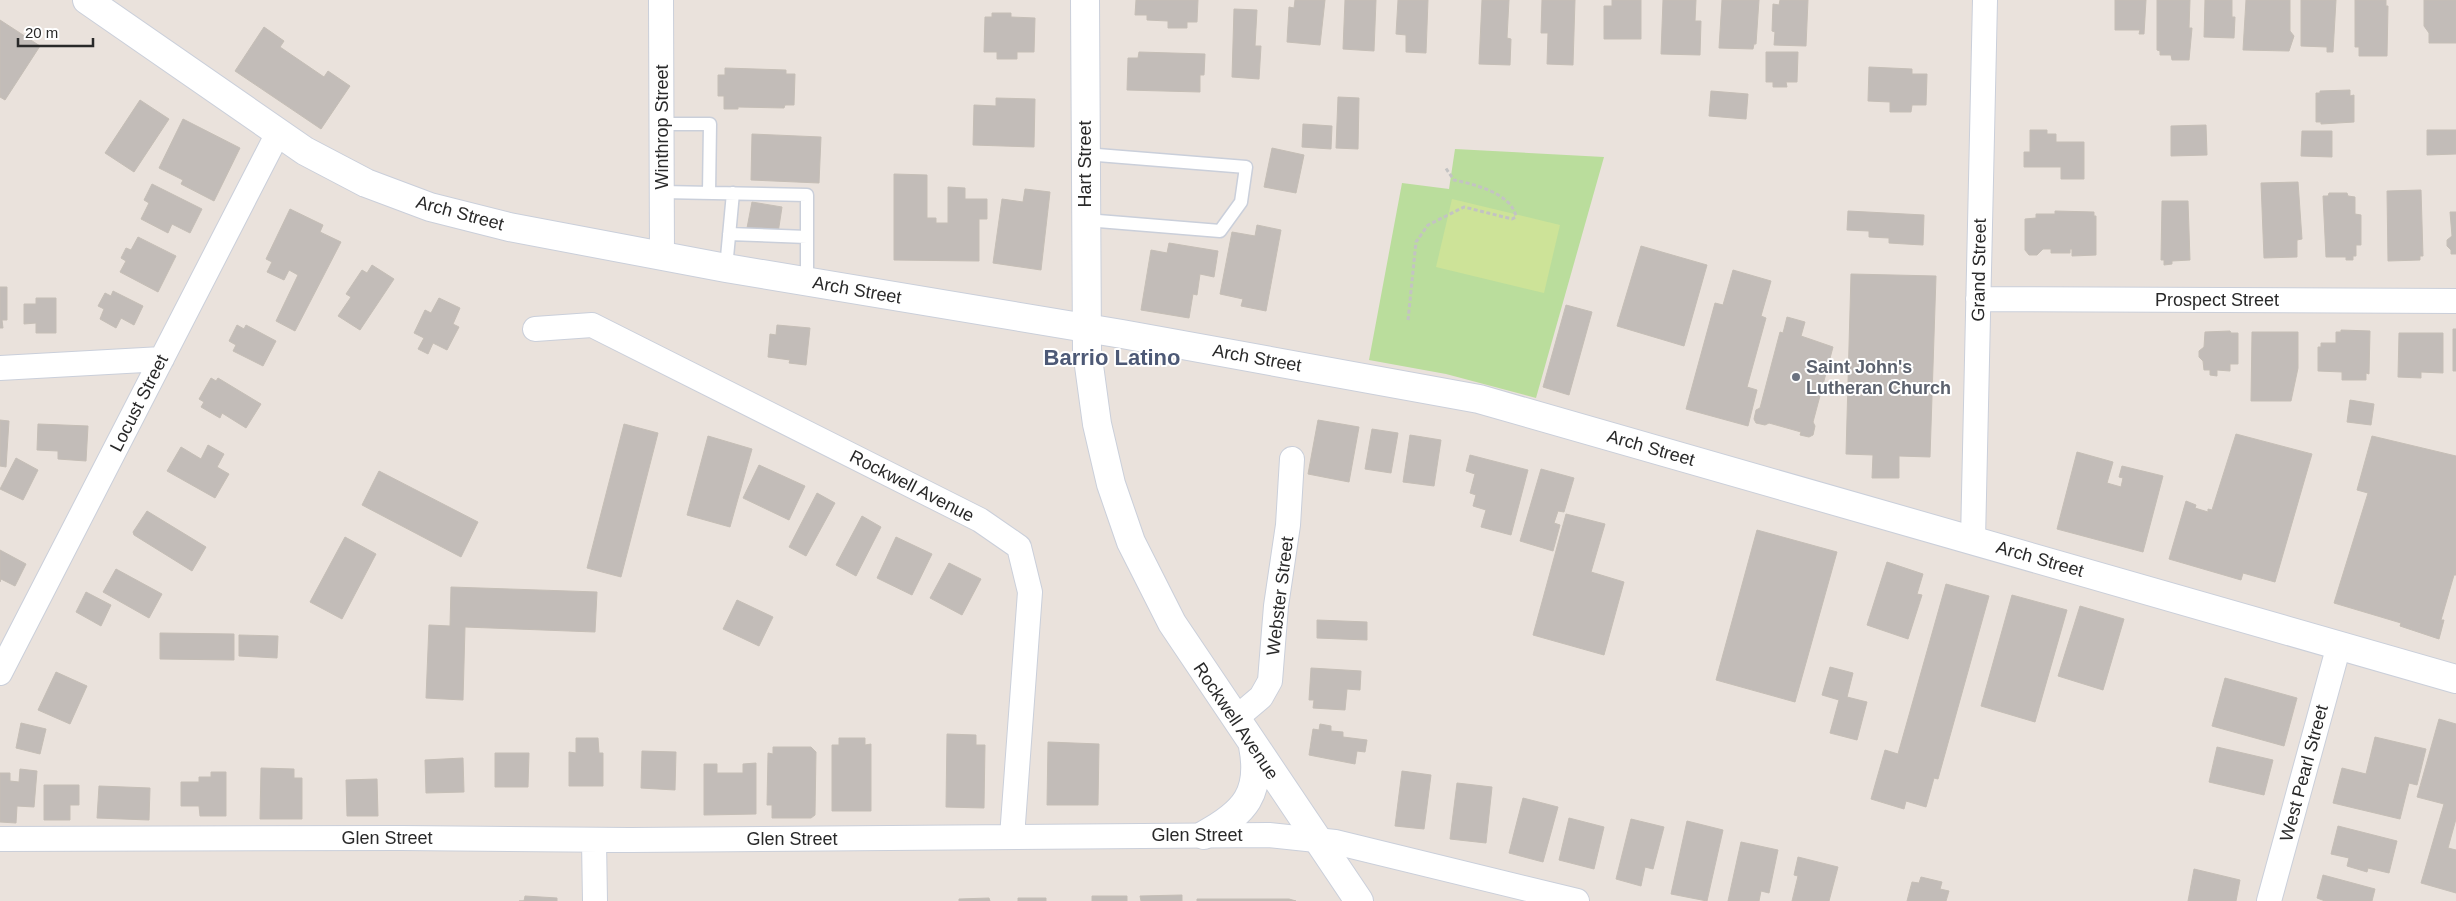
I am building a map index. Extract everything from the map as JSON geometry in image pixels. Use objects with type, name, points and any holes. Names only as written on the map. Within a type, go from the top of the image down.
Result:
[{"type":"main road","name":"Arch Street","points":[[87,0],[318,159],[350,176],[430,207],[519,229],[726,268],[978,312],[1086,328],[1478,399],[2456,679]]},
{"type":"main road","name":"Hart Street","points":[[1085,0],[1086,328]]},
{"type":"main road","name":"Rockwell Avenue","points":[[1086,328],[1090,381],[1100,439],[1114,491],[1132,542],[1172,624],[1359,901]]},
{"type":"main road","points":[[1204,835],[1230,820],[1248,801],[1256,770],[1253,746]]},
{"type":"street","name":"Winthrop Street","points":[[661,0],[662,255]]},
{"type":"street","name":"Grand Street","points":[[1973,540],[1985,0]]},
{"type":"street","name":"Locust Street","points":[[0,673],[278,133]]},
{"type":"street","name":"Prospect Street","points":[[1978,299],[2456,301]]},
{"type":"street","name":"Rockwell Avenue","points":[[535,329],[592,325],[980,520],[1019,547],[1030,592],[1012,837]]},
{"type":"street","points":[[0,368],[162,359]]},
{"type":"street","name":"Webster Street","points":[[1235,719],[1261,697],[1270,681],[1276,606],[1288,525],[1292,458]]},
{"type":"street","name":"West Pearl Street","points":[[2269,901],[2340,645]]},
{"type":"street","name":"Glen Street","points":[[0,839],[594,840],[1262,835],[1317,839],[1348,844],[1577,901]]},
{"type":"street","points":[[594,840],[595,901]]},
{"type":"lane","points":[[662,124],[710,124],[710,194]]},
{"type":"lane","points":[[1085,154],[1246,166],[1241,202],[1220,231],[1086,220]]},
{"type":"lane","points":[[662,192],[807,195],[807,281]]},
{"type":"lane","points":[[726,268],[733,193]]},
{"type":"lane","points":[[729,234],[807,237]]},
{"type":"path","points":[[1408,320],[1416,242],[1428,225],[1464,207],[1512,219],[1516,217],[1512,208],[1496,194],[1485,187],[1454,180],[1445,167]]},
{"type":"green space","points":[[1455,149],[1604,157],[1536,398],[1446,374],[1369,360],[1402,183],[1449,189]]},
{"type":"green space","points":[[1452,199],[1560,225],[1544,293],[1436,267]]},
{"type":"building","points":[[1136,0],[1198,0],[1197,22],[1187,22],[1187,28],[1168,28],[1168,21],[1147,20],[1147,15],[1135,15]]},
{"type":"building","points":[[1295,0],[1325,0],[1320,45],[1287,42],[1289,7],[1294,8]]},
{"type":"building","points":[[1345,0],[1376,0],[1374,51],[1343,49]]},
{"type":"building","points":[[1398,0],[1428,0],[1426,53],[1406,52],[1406,35],[1396,34]]},
{"type":"building","points":[[1482,0],[1509,0],[1507,38],[1511,39],[1510,65],[1479,64]]},
{"type":"building","points":[[1542,0],[1575,0],[1573,65],[1547,64],[1548,33],[1541,33]]},
{"type":"building","points":[[1612,0],[1641,0],[1641,39],[1604,39],[1604,6],[1612,6]]},
{"type":"building","points":[[1663,0],[1696,0],[1695,21],[1701,21],[1700,55],[1661,54]]},
{"type":"building","points":[[1722,0],[1759,0],[1756,44],[1754,44],[1753,49],[1719,48]]},
{"type":"building","points":[[1780,0],[1808,0],[1806,46],[1774,45],[1775,32],[1772,31],[1773,4],[1779,5]]},
{"type":"building","points":[[2115,0],[2146,0],[2144,34],[2139,34],[2140,30],[2115,30]]},
{"type":"building","points":[[2157,0],[2190,0],[2189,28],[2192,28],[2189,60],[2172,60],[2171,55],[2160,55],[2160,51],[2157,50]]},
{"type":"building","points":[[2205,0],[2232,0],[2232,17],[2235,17],[2234,38],[2204,37]]},
{"type":"building","points":[[2246,0],[2290,0],[2290,31],[2294,36],[2289,51],[2243,50]]},
{"type":"building","points":[[2301,0],[2336,0],[2333,52],[2327,52],[2327,47],[2301,46]]},
{"type":"building","points":[[2355,0],[2386,0],[2386,6],[2388,6],[2387,56],[2359,56],[2359,47],[2355,47]]},
{"type":"building","points":[[2424,0],[2456,0],[2456,43],[2429,43],[2429,33],[2424,26]]},
{"type":"building","points":[[1234,9],[1257,10],[1255,46],[1261,46],[1259,79],[1232,77]]},
{"type":"building","points":[[992,13],[1011,13],[1011,17],[1035,18],[1034,52],[1017,52],[1017,59],[997,59],[997,52],[984,52],[985,17],[992,17]]},
{"type":"building","points":[[0,20],[40,46],[5,100],[0,97]]},
{"type":"building","points":[[264,27],[284,41],[280,47],[324,77],[328,71],[350,86],[321,129],[235,71]]},
{"type":"building","points":[[1139,52],[1205,54],[1204,75],[1200,75],[1200,92],[1127,90],[1128,58],[1138,58]]},
{"type":"building","points":[[1766,52],[1798,52],[1797,82],[1786,82],[1787,87],[1773,87],[1773,82],[1766,82]]},
{"type":"building","points":[[1869,67],[1912,69],[1912,74],[1927,74],[1926,105],[1912,105],[1911,112],[1890,112],[1890,102],[1868,101]]},
{"type":"building","points":[[725,68],[786,70],[786,74],[795,74],[794,105],[785,105],[784,108],[738,107],[738,109],[724,109],[724,96],[718,96],[718,75],[725,75]]},
{"type":"building","points":[[2350,90],[2350,96],[2354,95],[2354,122],[2321,124],[2321,122],[2316,122],[2316,93],[2320,93],[2320,91]]},
{"type":"building","points":[[1711,91],[1748,94],[1746,119],[1709,116]]},
{"type":"building","points":[[1338,97],[1359,98],[1358,149],[1336,148]]},
{"type":"building","points":[[996,98],[1035,99],[1034,147],[973,145],[974,105],[996,106]]},
{"type":"building","points":[[140,100],[169,119],[134,172],[105,153]]},
{"type":"building","points":[[183,119],[240,148],[214,201],[181,184],[183,180],[159,168]]},
{"type":"building","points":[[1303,124],[1332,126],[1331,149],[1302,147]]},
{"type":"building","points":[[2206,125],[2207,155],[2171,156],[2171,126]]},
{"type":"building","points":[[2030,130],[2047,130],[2047,134],[2056,134],[2056,142],[2084,142],[2084,179],[2061,179],[2061,167],[2024,167],[2024,152],[2030,152]]},
{"type":"building","points":[[2427,130],[2456,130],[2456,154],[2427,155]]},
{"type":"building","points":[[2302,131],[2332,131],[2332,157],[2301,156]]},
{"type":"building","points":[[752,134],[821,137],[819,183],[751,180]]},
{"type":"building","points":[[1272,148],[1304,155],[1296,193],[1264,187]]},
{"type":"building","points":[[894,174],[927,175],[927,218],[936,218],[936,223],[948,223],[948,187],[965,188],[965,199],[987,199],[987,219],[979,219],[979,261],[894,260]]},
{"type":"building","points":[[2298,182],[2302,239],[2297,240],[2297,257],[2264,258],[2261,183]]},
{"type":"building","points":[[152,184],[202,209],[190,233],[172,224],[168,233],[141,219],[149,203],[144,200]]},
{"type":"building","points":[[1025,189],[1050,192],[1041,270],[993,263],[1002,199],[1023,202]]},
{"type":"building","points":[[2421,190],[2423,256],[2420,256],[2420,260],[2388,261],[2387,191]]},
{"type":"building","points":[[2329,193],[2347,193],[2348,196],[2355,197],[2355,214],[2361,215],[2361,245],[2356,245],[2356,256],[2353,256],[2353,260],[2346,260],[2346,257],[2326,257],[2323,196],[2328,196]]},
{"type":"building","points":[[2162,201],[2188,201],[2190,260],[2172,261],[2172,264],[2164,265],[2164,260],[2161,260]]},
{"type":"building","points":[[752,202],[782,207],[778,233],[747,228]]},
{"type":"building","points":[[290,209],[323,225],[320,232],[341,242],[295,331],[276,321],[298,275],[289,270],[284,280],[267,272],[272,262],[266,259]]},
{"type":"building","points":[[1848,211],[1924,215],[1923,245],[1889,243],[1889,238],[1869,237],[1869,231],[1847,230]]},
{"type":"building","points":[[2055,211],[2094,212],[2094,216],[2096,216],[2096,255],[2072,256],[2072,249],[2070,249],[2070,253],[2051,253],[2051,249],[2043,249],[2037,255],[2029,255],[2025,250],[2025,219],[2036,218],[2036,214],[2055,214]]},
{"type":"building","points":[[2450,212],[2456,212],[2456,254],[2451,254],[2451,250],[2447,246],[2447,240],[2452,236]]},
{"type":"building","points":[[1257,225],[1281,230],[1266,311],[1241,306],[1243,299],[1220,294],[1232,232],[1255,236]]},
{"type":"building","points":[[138,237],[176,256],[158,292],[120,272],[126,261],[121,258],[126,248],[131,250]]},
{"type":"building","points":[[1169,243],[1218,251],[1214,277],[1200,274],[1197,295],[1193,294],[1189,318],[1141,310],[1151,250],[1167,253]]},
{"type":"building","points":[[1641,246],[1707,265],[1684,346],[1617,326]]},
{"type":"building","points":[[372,265],[394,279],[360,330],[338,316],[351,297],[346,294],[362,270],[367,273]]},
{"type":"building","points":[[1733,270],[1771,281],[1761,316],[1766,318],[1747,387],[1757,390],[1748,426],[1686,409],[1715,303],[1723,305]]},
{"type":"building","points":[[1851,274],[1936,276],[1930,457],[1899,456],[1899,478],[1872,478],[1873,455],[1846,454]]},
{"type":"building","points":[[0,287],[7,287],[7,320],[2,320],[3,328],[0,328]]},
{"type":"building","points":[[113,291],[143,306],[134,325],[121,318],[116,328],[100,319],[104,309],[98,306],[105,293],[111,296]]},
{"type":"building","points":[[36,298],[56,298],[56,333],[36,333],[36,323],[24,324],[24,304],[36,304]]},
{"type":"building","points":[[439,298],[460,308],[453,324],[459,327],[447,350],[433,343],[428,354],[418,349],[424,338],[414,333],[425,310],[431,313]]},
{"type":"building","points":[[1566,305],[1592,312],[1569,395],[1543,387]]},
{"type":"building","name":"Saint John's Lutheran Church","points":[[1787,317],[1805,322],[1801,336],[1833,347],[1813,422],[1815,426],[1813,435],[1809,437],[1800,435],[1801,432],[1769,423],[1765,425],[1756,423],[1754,419],[1756,410],[1760,408],[1780,332],[1783,333]]},
{"type":"building","points":[[237,325],[244,329],[246,325],[276,341],[263,366],[233,351],[236,345],[229,341]]},
{"type":"building","points":[[777,325],[810,328],[806,365],[789,363],[790,360],[768,357],[770,334],[776,335]]},
{"type":"building","points":[[2453,329],[2456,329],[2456,371],[2453,371]]},
{"type":"building","points":[[2341,330],[2370,331],[2369,374],[2366,373],[2366,380],[2342,380],[2342,372],[2318,371],[2318,347],[2321,347],[2321,343],[2336,343],[2336,332],[2341,332]]},
{"type":"building","points":[[2230,331],[2231,333],[2238,333],[2238,364],[2230,364],[2230,371],[2217,370],[2217,376],[2210,375],[2210,370],[2204,370],[2203,361],[2199,357],[2199,351],[2204,347],[2205,332]]},
{"type":"building","points":[[2252,332],[2298,332],[2298,368],[2291,401],[2251,401]]},
{"type":"building","points":[[2399,333],[2443,333],[2443,373],[2421,372],[2421,378],[2398,377]]},
{"type":"building","points":[[211,378],[216,381],[218,378],[261,404],[246,428],[222,413],[220,418],[201,407],[204,402],[199,399]]},
{"type":"building","points":[[2350,400],[2374,404],[2371,425],[2347,422]]},
{"type":"building","points":[[0,420],[9,421],[6,467],[0,466]]},
{"type":"building","points":[[1318,420],[1359,427],[1349,482],[1308,474]]},
{"type":"building","points":[[38,424],[88,426],[86,461],[58,459],[58,451],[37,450]]},
{"type":"building","points":[[624,424],[658,433],[621,577],[587,568]]},
{"type":"building","points":[[1372,429],[1398,433],[1391,473],[1365,469]]},
{"type":"building","points":[[2236,434],[2312,454],[2275,582],[2243,573],[2241,580],[2169,559],[2186,501],[2196,505],[2195,508],[2208,512],[2208,509],[2212,510]]},
{"type":"building","points":[[1410,435],[1441,440],[1434,486],[1403,482]]},
{"type":"building","points":[[708,436],[752,449],[730,527],[687,515]]},
{"type":"building","points":[[2372,436],[2456,456],[2456,575],[2454,575],[2441,620],[2444,620],[2439,639],[2400,626],[2401,623],[2334,603],[2368,493],[2357,490]]},
{"type":"building","points":[[208,445],[224,454],[217,467],[229,474],[215,498],[167,471],[181,447],[201,459]]},
{"type":"building","points":[[2077,452],[2113,462],[2107,483],[2121,487],[2123,478],[2119,477],[2122,466],[2163,476],[2143,552],[2057,529]]},
{"type":"building","points":[[1470,455],[1528,470],[1511,535],[1481,527],[1486,510],[1473,506],[1476,495],[1470,493],[1475,474],[1466,471]]},
{"type":"building","points":[[16,458],[38,470],[23,500],[0,489]]},
{"type":"building","points":[[759,465],[805,486],[789,520],[743,498]]},
{"type":"building","points":[[1541,469],[1574,478],[1564,512],[1558,511],[1554,523],[1560,525],[1553,551],[1520,541]]},
{"type":"building","points":[[379,471],[478,522],[461,557],[362,505]]},
{"type":"building","points":[[817,493],[835,503],[806,556],[789,547]]},
{"type":"building","points":[[147,511],[206,547],[192,571],[134,535],[133,532]]},
{"type":"building","points":[[1566,514],[1605,524],[1591,572],[1624,582],[1604,655],[1533,635]]},
{"type":"building","points":[[862,516],[881,527],[856,576],[836,565]]},
{"type":"building","points":[[1757,530],[1837,552],[1795,702],[1716,680]]},
{"type":"building","points":[[345,537],[376,554],[342,619],[310,602]]},
{"type":"building","points":[[896,537],[932,554],[912,595],[877,578]]},
{"type":"building","points":[[0,550],[26,564],[15,586],[1,579],[0,582]]},
{"type":"building","points":[[1887,562],[1923,574],[1917,594],[1922,595],[1908,639],[1867,625]]},
{"type":"building","points":[[949,563],[981,579],[962,615],[930,598]]},
{"type":"building","points":[[116,569],[162,594],[149,618],[103,592]]},
{"type":"building","points":[[1946,584],[1989,596],[1938,779],[1934,778],[1926,807],[1906,801],[1904,809],[1871,799],[1885,750],[1898,754]]},
{"type":"building","points":[[451,587],[597,592],[595,632],[465,627],[463,700],[426,698],[429,625],[450,626]]},
{"type":"building","points":[[86,592],[111,605],[101,626],[76,612]]},
{"type":"building","points":[[2012,595],[2067,610],[2035,722],[1981,706]]},
{"type":"building","points":[[737,600],[773,617],[759,646],[723,629]]},
{"type":"building","points":[[2080,606],[2124,619],[2103,690],[2058,676]]},
{"type":"building","points":[[1317,620],[1367,622],[1367,640],[1317,638]]},
{"type":"building","points":[[160,633],[234,634],[234,660],[160,659]]},
{"type":"building","points":[[239,635],[278,636],[277,658],[239,656]]},
{"type":"building","points":[[1830,667],[1853,673],[1847,697],[1867,702],[1857,740],[1830,733],[1839,700],[1822,695]]},
{"type":"building","points":[[1311,668],[1361,671],[1360,690],[1347,689],[1345,710],[1313,708],[1314,700],[1309,700]]},
{"type":"building","points":[[56,672],[87,686],[70,724],[38,710]]},
{"type":"building","points":[[2225,678],[2297,698],[2284,746],[2212,726]]},
{"type":"building","points":[[2439,719],[2456,724],[2456,819],[2448,848],[2456,850],[2456,893],[2421,883],[2444,804],[2417,797]]},
{"type":"building","points":[[21,723],[46,729],[40,754],[16,748]]},
{"type":"building","points":[[1320,724],[1331,726],[1331,731],[1343,732],[1343,737],[1367,740],[1365,752],[1357,751],[1355,764],[1309,755],[1313,729],[1319,730]]},
{"type":"building","points":[[947,734],[976,735],[976,745],[985,745],[984,808],[946,807]]},
{"type":"building","points":[[2375,737],[2426,749],[2417,785],[2409,783],[2400,819],[2333,803],[2342,768],[2366,774]]},
{"type":"building","points":[[576,738],[598,738],[599,753],[603,753],[603,786],[569,786],[569,752],[576,753]]},
{"type":"building","points":[[839,738],[865,738],[865,745],[871,744],[871,811],[832,811],[832,745],[839,745]]},
{"type":"building","points":[[1048,742],[1099,744],[1098,805],[1047,805]]},
{"type":"building","points":[[773,747],[811,747],[816,752],[815,815],[811,818],[772,818],[772,805],[767,805],[768,753],[773,754]]},
{"type":"building","points":[[2217,747],[2273,760],[2264,795],[2209,782]]},
{"type":"building","points":[[642,751],[676,752],[675,790],[641,788]]},
{"type":"building","points":[[495,753],[529,753],[528,787],[495,787]]},
{"type":"building","points":[[463,758],[464,792],[426,793],[425,760]]},
{"type":"building","points":[[756,763],[756,814],[704,815],[704,764],[717,764],[717,773],[743,773],[743,764]]},
{"type":"building","points":[[261,768],[294,769],[294,778],[302,778],[302,819],[260,819]]},
{"type":"building","points":[[20,769],[37,771],[34,807],[17,806],[16,823],[0,822],[0,773],[10,773],[10,781],[19,782]]},
{"type":"building","points":[[1402,771],[1431,775],[1424,829],[1395,826]]},
{"type":"building","points":[[211,772],[226,772],[226,816],[200,816],[199,806],[181,806],[181,782],[199,782],[199,777],[211,777]]},
{"type":"building","points":[[377,779],[378,816],[347,816],[346,780]]},
{"type":"building","points":[[1457,783],[1492,787],[1486,843],[1450,839]]},
{"type":"building","points":[[44,785],[79,785],[79,805],[70,805],[70,820],[44,820]]},
{"type":"building","points":[[99,786],[150,788],[149,820],[97,818]]},
{"type":"building","points":[[1523,798],[1558,807],[1543,862],[1509,853]]},
{"type":"building","points":[[1569,818],[1604,827],[1594,869],[1559,860]]},
{"type":"building","points":[[1631,819],[1664,827],[1653,869],[1645,867],[1641,886],[1616,879]]},
{"type":"building","points":[[1687,821],[1723,830],[1707,901],[1671,894]]},
{"type":"building","points":[[2338,826],[2397,841],[2389,873],[2368,868],[2367,872],[2347,866],[2349,858],[2331,854]]},
{"type":"building","points":[[1741,842],[1778,850],[1769,893],[1761,891],[1759,901],[1728,901]]},
{"type":"building","points":[[1798,857],[1838,867],[1829,901],[1792,901],[1798,876],[1794,875]]},
{"type":"building","points":[[2194,869],[2240,880],[2236,901],[2188,901]]},
{"type":"building","points":[[2323,875],[2375,889],[2372,901],[2325,901],[2317,898]]},
{"type":"building","points":[[1921,877],[1942,882],[1940,889],[1949,891],[1946,901],[1907,901],[1912,882],[1919,883]]},
{"type":"building","points":[[1182,895],[1182,901],[1141,901],[1140,896]]},
{"type":"building","points":[[525,896],[557,898],[557,901],[524,901]]},
{"type":"building","points":[[1092,896],[1127,896],[1127,901],[1092,901]]},
{"type":"building","points":[[989,898],[990,901],[959,901],[959,899]]},
{"type":"building","points":[[1018,898],[1046,898],[1046,901],[1018,901]]},
{"type":"building","points":[[1197,899],[1289,899],[1296,901],[1197,901]]},
{"type":"place","name":"Saint John's Lutheran Church","points":[[1796,377]]},
{"type":"district","name":"Barrio Latino","points":[[1112,357]]}]
